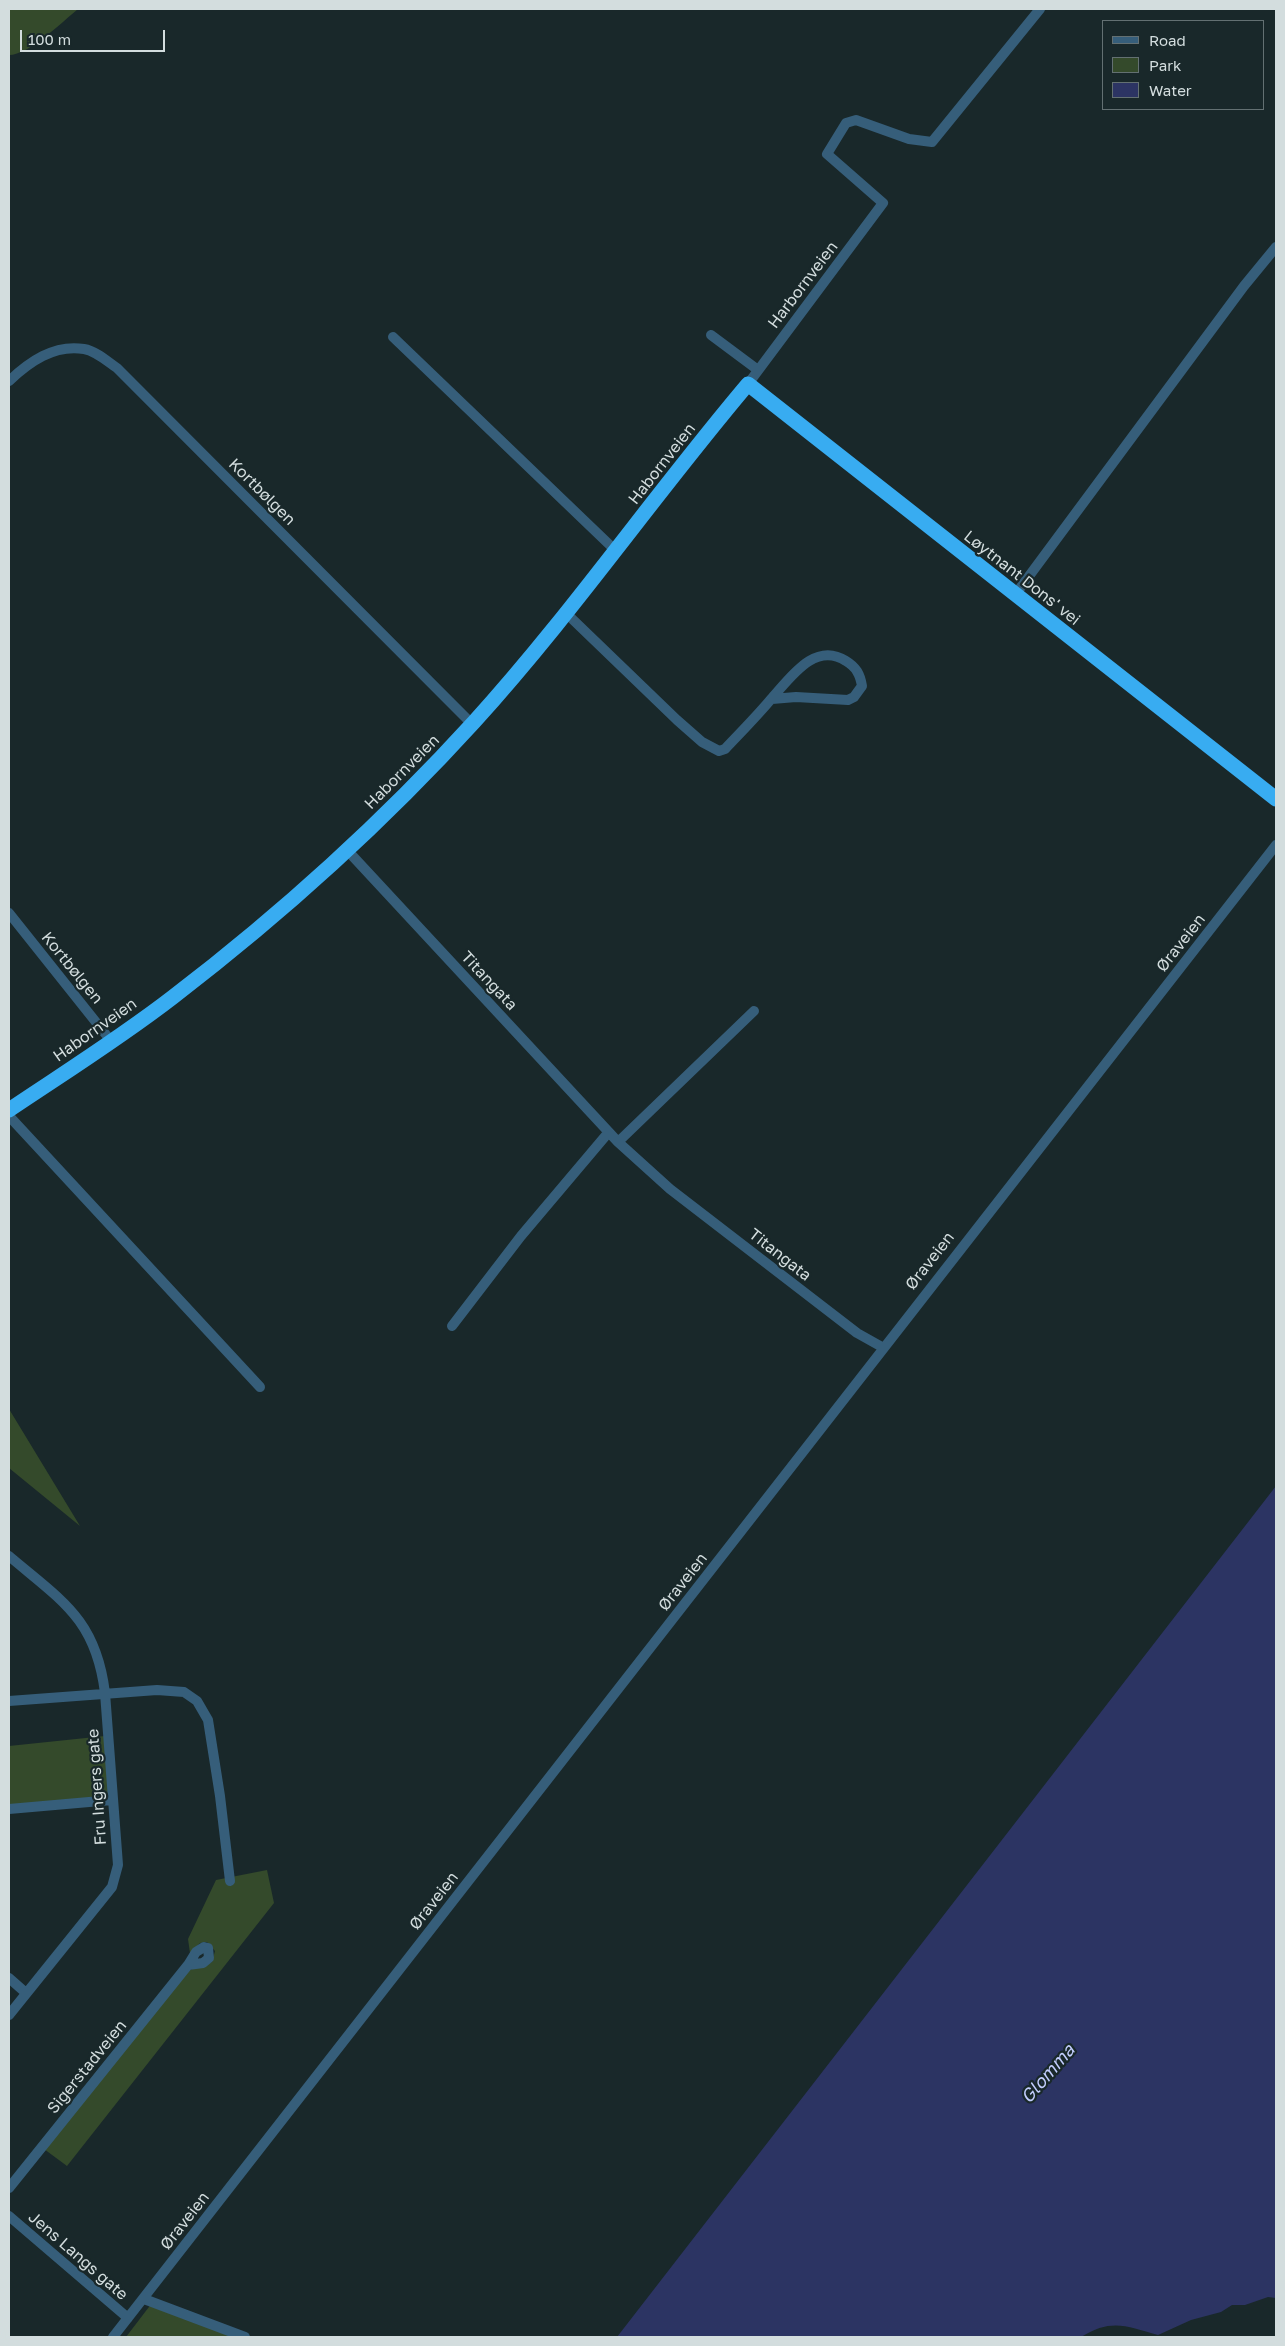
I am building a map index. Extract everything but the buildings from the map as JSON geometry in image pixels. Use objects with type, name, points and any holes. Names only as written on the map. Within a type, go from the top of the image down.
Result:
[{"type":"highway","name":"Løytnant Dons' vei","points":[[748,384],[1276,799]]},
{"type":"highway","name":"Habornveien","points":[[9,1110],[173,997],[281,908],[347,850],[410,790],[472,724],[567,614],[748,384]]},
{"type":"street","name":"Harbornveien","points":[[748,384],[883,203],[827,154],[846,123],[856,120],[910,140],[932,142],[1040,9]]},
{"type":"street","points":[[1015,595],[1244,286],[1276,247]]},
{"type":"street","points":[[711,335],[758,370]]},
{"type":"street","points":[[393,337],[616,551]]},
{"type":"street","name":"Kortbølgen","points":[[9,381],[26,364],[60,349],[84,349],[100,356],[117,368],[472,724]]},
{"type":"street","points":[[567,614],[683,726],[702,742],[716,750],[725,749],[772,699],[786,680],[800,667],[815,658],[830,654],[838,656],[850,663],[857,670],[861,679],[862,686],[854,697],[848,700],[796,697],[772,699]]},
{"type":"street","name":"Øraveien","points":[[112,2337],[144,2299],[882,1347],[1276,845]]},
{"type":"street","name":"Titangata","points":[[347,850],[608,1133],[670,1189],[713,1223],[857,1333],[882,1347]]},
{"type":"street","name":"Kortbølgen","points":[[10,917],[111,1041]]},
{"type":"street","points":[[618,1142],[754,1011]]},
{"type":"street","points":[[9,1116],[260,1388]]},
{"type":"street","points":[[452,1326],[521,1236],[608,1133]]},
{"type":"street","name":"Fru Ingers gate","points":[[9,1556],[60,1599],[79,1619],[92,1640],[102,1670],[105,1693],[118,1866],[112,1887],[9,2015]]},
{"type":"street","points":[[9,1700],[157,1690],[184,1692],[197,1701],[208,1720],[220,1796],[230,1881]]},
{"type":"street","points":[[9,1809],[112,1800]]},
{"type":"street","name":"Sigerstadveien","points":[[9,2188],[188,1966]]},
{"type":"street","points":[[9,1978],[26,1993]]},
{"type":"street","name":"Jens Langs gate","points":[[9,2216],[128,2318]]},
{"type":"street","points":[[144,2299],[245,2337]]},
{"type":"green space","points":[[9,9],[78,9],[26,50],[9,55]]},
{"type":"green space","points":[[9,1409],[80,1526],[9,1468]]},
{"type":"green space","points":[[105,1736],[110,1799],[9,1807],[9,1746]]},
{"type":"green space","points":[[267,1870],[274,1903],[67,2166],[44,2149],[187,1971],[212,1962],[215,1951],[207,1942],[200,1943],[190,1953],[188,1939],[216,1880]]},
{"type":"green space","points":[[152,2303],[246,2337],[126,2337]]},
{"type":"water","name":"Glomma","points":[[1276,1486],[1276,2298],[1268,2297],[1245,2305],[1232,2305],[1221,2312],[1191,2320],[1158,2335],[1128,2327],[1110,2326],[1101,2327],[1081,2337],[617,2337]]}]
